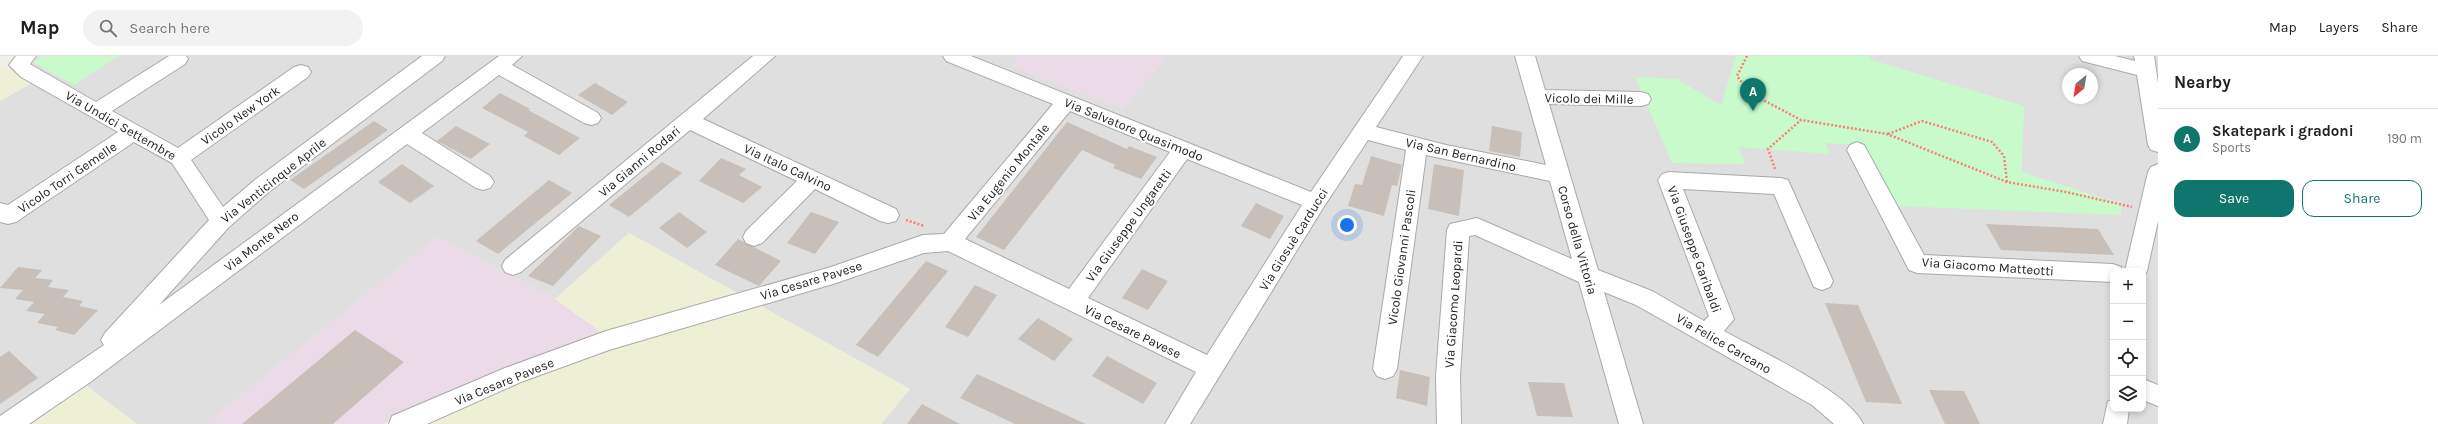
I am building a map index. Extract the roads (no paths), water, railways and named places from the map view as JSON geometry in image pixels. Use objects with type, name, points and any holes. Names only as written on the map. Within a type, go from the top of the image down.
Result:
[{"type":"street","name":"Via Venticinque Aprile","points":[[80,376],[220,221],[264,185],[435,56]]},
{"type":"street","name":"Via Gianni Rodari","points":[[513,266],[765,56]]},
{"type":"street","name":"Via Salvatore Quasimodo","points":[[953,56],[1315,202]]},
{"type":"street","name":"Via Giosuè Carducci","points":[[1177,424],[1315,202],[1413,56]]},
{"type":"street","name":"Corso della Vittoria","points":[[1525,56],[1631,424]]},
{"type":"street","points":[[2089,56],[2144,63],[2158,140]]},
{"type":"street","points":[[97,111],[178,59]]},
{"type":"street","name":"Via Undici Settembre","points":[[22,60],[97,111],[179,158],[220,221]]},
{"type":"street","points":[[505,61],[591,118]]},
{"type":"street","name":"Via Monte Nero","points":[[9,424],[80,376],[505,61]]},
{"type":"street","name":"Vicolo New York","points":[[179,158],[301,72]]},
{"type":"street","name":"Vicolo dei Mille","points":[[1537,97],[1641,99]]},
{"type":"street","name":"Via Eugenio Montale","points":[[950,242],[1066,102]]},
{"type":"street","name":"Via Italo Calvino","points":[[688,120],[888,214]]},
{"type":"street","name":"Via San Bernardino","points":[[1363,131],[1446,153],[1559,175]]},
{"type":"street","name":"Vicolo Torri Gemelle","points":[[0,211],[8,216],[133,132]]},
{"type":"street","points":[[407,134],[483,182]]},
{"type":"street","name":"Vicolo Giovanni Pascoli","points":[[1385,369],[1417,145]]},
{"type":"street","name":"Via Giuseppe Ungaretti","points":[[1072,302],[1183,149]]},
{"type":"street","name":"Via Giacomo Matteotti","points":[[1857,150],[1917,264],[2110,273]]},
{"type":"street","points":[[2137,268],[2158,172]]},
{"type":"street","points":[[754,237],[812,179]]},
{"type":"street","name":"Via Giuseppe Garibaldi","points":[[1706,333],[1722,320],[1669,180],[1781,186],[1822,281]]},
{"type":"street","name":"Via Giacomo Leopardi","points":[[1449,424],[1448,376],[1458,230],[1477,226],[1588,276]]},
{"type":"street","name":"Via Cesare Pavese","points":[[402,424],[514,375],[606,341],[834,275],[923,244],[950,242],[1212,369]]},
{"type":"street","name":"Via Felice Carcano","points":[[1588,276],[1644,298],[1821,398],[1851,424]]},
{"type":"street","points":[[2146,390],[2158,396]]},
{"type":"street","points":[[2115,424],[2117,412]]},
{"type":"place","name":"Skatepark i gradoni","points":[[1753,111]]}]
